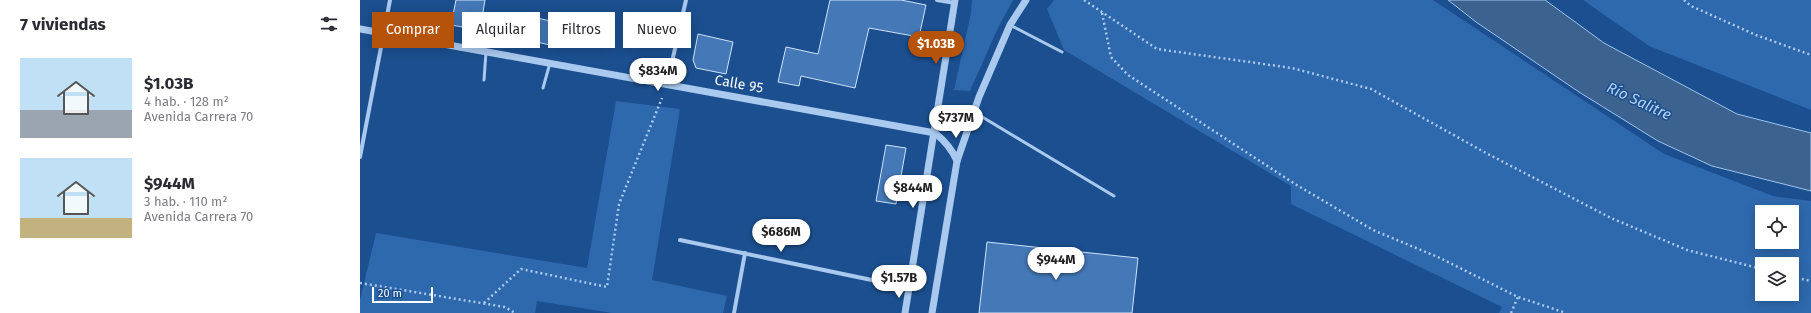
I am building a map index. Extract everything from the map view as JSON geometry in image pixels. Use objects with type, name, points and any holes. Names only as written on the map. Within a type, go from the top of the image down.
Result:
[{"type":"street","points":[[388,12],[390,0]]},
{"type":"street","points":[[667,84],[686,0]]},
{"type":"street","points":[[905,313],[955,2],[937,0]]},
{"type":"street","points":[[932,313],[957,161],[979,97],[1010,25],[1026,0]]},
{"type":"street","name":"Calle 95","points":[[360,29],[372,31]]},
{"type":"street","name":"Calle 95","points":[[454,46],[935,133]]},
{"type":"street","points":[[360,157],[381,48]]},
{"type":"street","points":[[935,133],[944,140],[952,150],[957,161]]},
{"type":"street","points":[[680,240],[910,288]]},
{"type":"street","points":[[734,313],[745,253]]},
{"type":"lane","points":[[1010,25],[1062,52]]},
{"type":"lane","points":[[484,80],[486,52]]},
{"type":"lane","points":[[543,88],[550,63]]},
{"type":"lane","points":[[974,112],[1114,196]]},
{"type":"path","points":[[1084,0],[1157,49],[1292,68],[1371,89],[1486,153],[1612,218],[1688,250],[1755,267]]},
{"type":"path","points":[[1684,0],[1691,6],[1756,36],[1811,56]]},
{"type":"path","points":[[1102,13],[1111,57],[1128,75],[1295,184],[1373,230],[1440,258],[1518,297],[1566,313]]},
{"type":"path","points":[[484,304],[521,269],[607,287],[619,204],[667,84]]},
{"type":"path","points":[[1799,278],[1811,281]]},
{"type":"path","points":[[360,283],[505,307],[515,313]]},
{"type":"path","points":[[1511,313],[1518,297]]},
{"type":"shaded area","points":[[972,0],[1013,0],[997,30],[970,91],[954,90],[971,13]]},
{"type":"shaded area","points":[[1054,0],[1433,0],[1664,154],[1773,196],[1811,201],[1811,313],[1499,313],[1502,307],[1291,204],[1291,186],[1064,50],[1047,9]]},
{"type":"shaded area","points":[[1583,0],[1811,0],[1811,110],[1649,46]]},
{"type":"shaded area","points":[[616,101],[680,109],[652,280],[727,296],[723,313],[612,313],[537,301],[535,313],[360,313],[360,300],[376,233],[587,268]]},
{"type":"water","name":"Río Salitre","points":[[1448,0],[1545,0],[1604,43],[1737,114],[1811,133],[1811,191],[1712,166],[1658,141],[1579,92],[1476,22]]},
{"type":"building","points":[[456,0],[485,0],[483,12],[462,12],[462,27],[454,26],[454,12]]},
{"type":"building","points":[[830,0],[901,0],[926,5],[919,37],[869,28],[855,88],[801,76],[799,86],[778,82],[786,47],[818,54]]},
{"type":"building","points":[[540,19],[548,20],[548,45],[540,43]]},
{"type":"building","points":[[698,34],[733,42],[726,74],[696,68],[693,60]]},
{"type":"building","points":[[886,145],[906,148],[896,204],[876,201]]},
{"type":"building","points":[[987,242],[1138,258],[1132,313],[979,313]]}]
